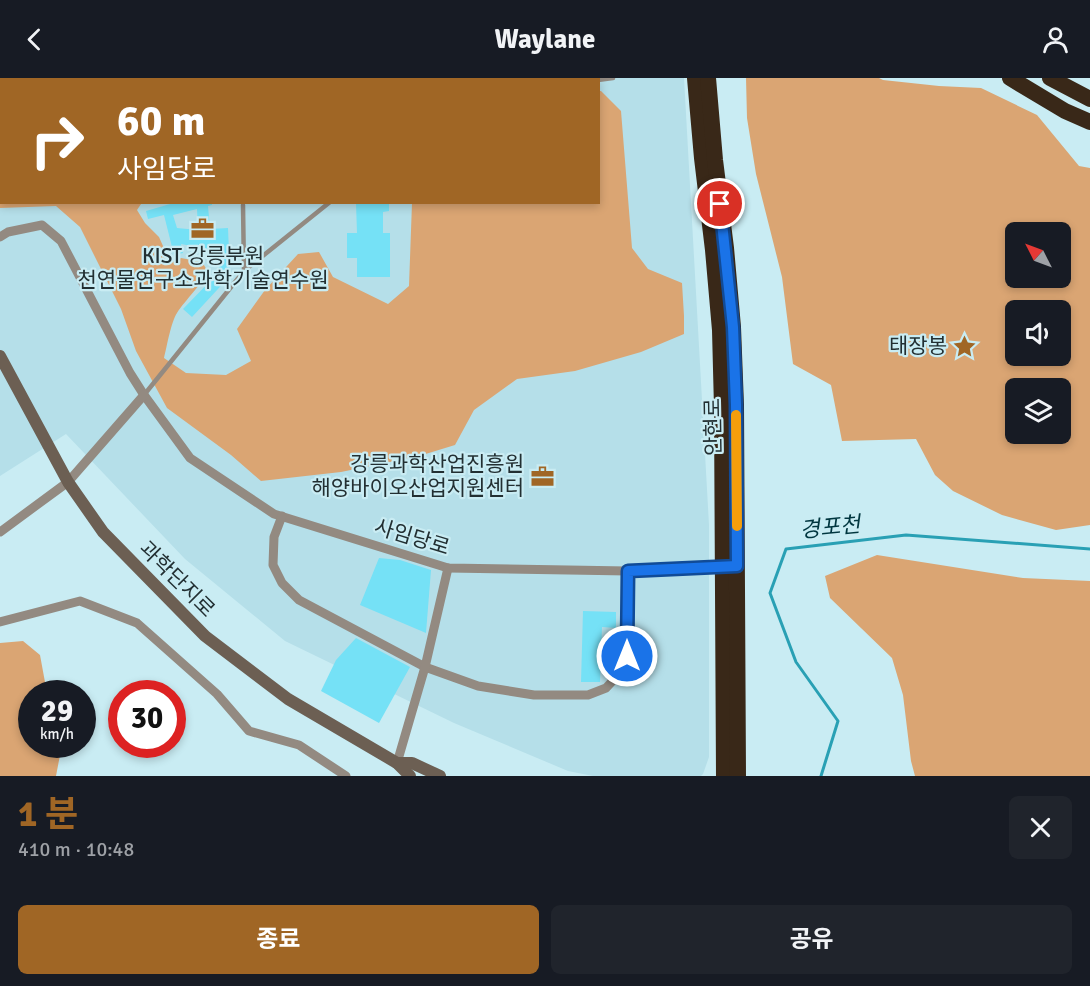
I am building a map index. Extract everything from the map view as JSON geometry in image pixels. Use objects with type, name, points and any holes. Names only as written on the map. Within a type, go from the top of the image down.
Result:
[{"type":"highway","name":"안현로","points":[[695,78],[720,330],[738,776]]},
{"type":"highway","name":"안현로","points":[[708,78],[733,327],[736,405],[724,776]]},
{"type":"highway","points":[[1010,78],[1065,111],[1090,122]]},
{"type":"highway","points":[[1030,78],[1056,95],[1090,111]]},
{"type":"highway","points":[[1050,78],[1090,99]]},
{"type":"highway","points":[[1073,78],[1090,87]]},
{"type":"street","points":[[0,237],[8,232],[42,225],[61,242],[144,396],[68,482],[0,532]]},
{"type":"street","name":"과학단지로","points":[[0,356],[68,482],[103,532],[205,636],[288,699],[397,763],[410,776]]},
{"type":"street","name":"사임당로","points":[[144,396],[190,458],[274,514],[448,568],[628,571],[730,566]]},
{"type":"street","points":[[282,516],[274,537],[273,565],[282,583],[299,600],[425,667],[478,686],[534,695],[588,695],[606,687],[619,674],[627,656],[628,571]]},
{"type":"street","points":[[397,763],[425,667],[448,568]]},
{"type":"street","points":[[0,622],[80,601],[137,623],[217,694],[249,731],[298,745],[346,776]]},
{"type":"street","name":"과학단지로","points":[[397,763],[412,763],[441,776]]},
{"type":"lane","points":[[607,78],[613,78]]},
{"type":"lane","points":[[144,396],[244,271],[328,204]]},
{"type":"lane","points":[[243,205],[244,271]]},
{"type":"shaded area","points":[[600,78],[684,78],[709,525],[709,757],[703,774],[701,776],[593,776],[568,771],[454,723],[285,641],[185,559],[66,434],[0,476],[0,204],[600,204]]},
{"type":"shaded area","points":[[746,78],[879,78],[939,86],[981,88],[1037,115],[1079,166],[1090,168],[1090,525],[1056,530],[1002,515],[953,491],[935,475],[916,439],[842,441],[831,385],[793,364],[782,277],[756,174],[747,118]]},
{"type":"shaded area","points":[[601,91],[621,111],[632,248],[648,269],[682,283],[684,334],[641,352],[575,371],[517,379],[474,410],[455,445],[419,456],[341,472],[261,481],[231,455],[167,408],[136,351],[121,309],[80,227],[56,206],[0,208],[0,204],[141,204],[137,210],[145,223],[159,237],[167,255],[174,262],[181,258],[202,262],[207,270],[175,317],[164,358],[186,373],[226,375],[251,361],[237,329],[265,290],[298,254],[319,252],[333,277],[388,304],[409,286],[412,204],[600,204]]},
{"type":"shaded area","points":[[877,555],[1023,578],[1090,581],[1090,776],[915,776],[903,695],[892,658],[830,598],[825,576]]},
{"type":"shaded area","points":[[23,641],[40,655],[45,680],[18,680],[18,758],[59,758],[56,776],[0,776],[0,643]]},
{"type":"building","points":[[170,204],[212,204],[208,206],[210,229],[228,228],[230,276],[192,317],[183,309],[219,272],[218,251],[181,244],[183,253],[174,255],[164,215],[148,219],[146,211]],"holes":[[[197,209],[198,230],[177,228],[173,215]]]},
{"type":"building","points":[[356,204],[389,204],[389,211],[383,212],[383,233],[390,233],[390,277],[357,277],[357,258],[347,258],[347,233],[357,233]]},
{"type":"building","points":[[379,558],[400,560],[431,570],[426,633],[360,605]]},
{"type":"building","points":[[583,611],[616,612],[616,628],[602,627],[600,682],[581,682]]},
{"type":"building","points":[[356,638],[410,667],[379,723],[321,691],[336,660]]},
{"type":"waterway","name":"경포천","points":[[821,776],[838,721],[796,662],[770,593],[786,549],[906,535],[1090,549]]},
{"type":"slow traffic","points":[[736,415],[737,526]]},
{"type":"place","name":"KIST 강릉분원 천연물연구소과학기술연수원","points":[[203,228]]},
{"type":"place","name":"태장봉","points":[[965,346]]},
{"type":"place","name":"강릉과학산업진흥원 해양바이오산업지원센터","points":[[542,476]]},
{"type":"route","points":[[627,656],[628,571],[737,566],[733,327],[720,204]]}]
